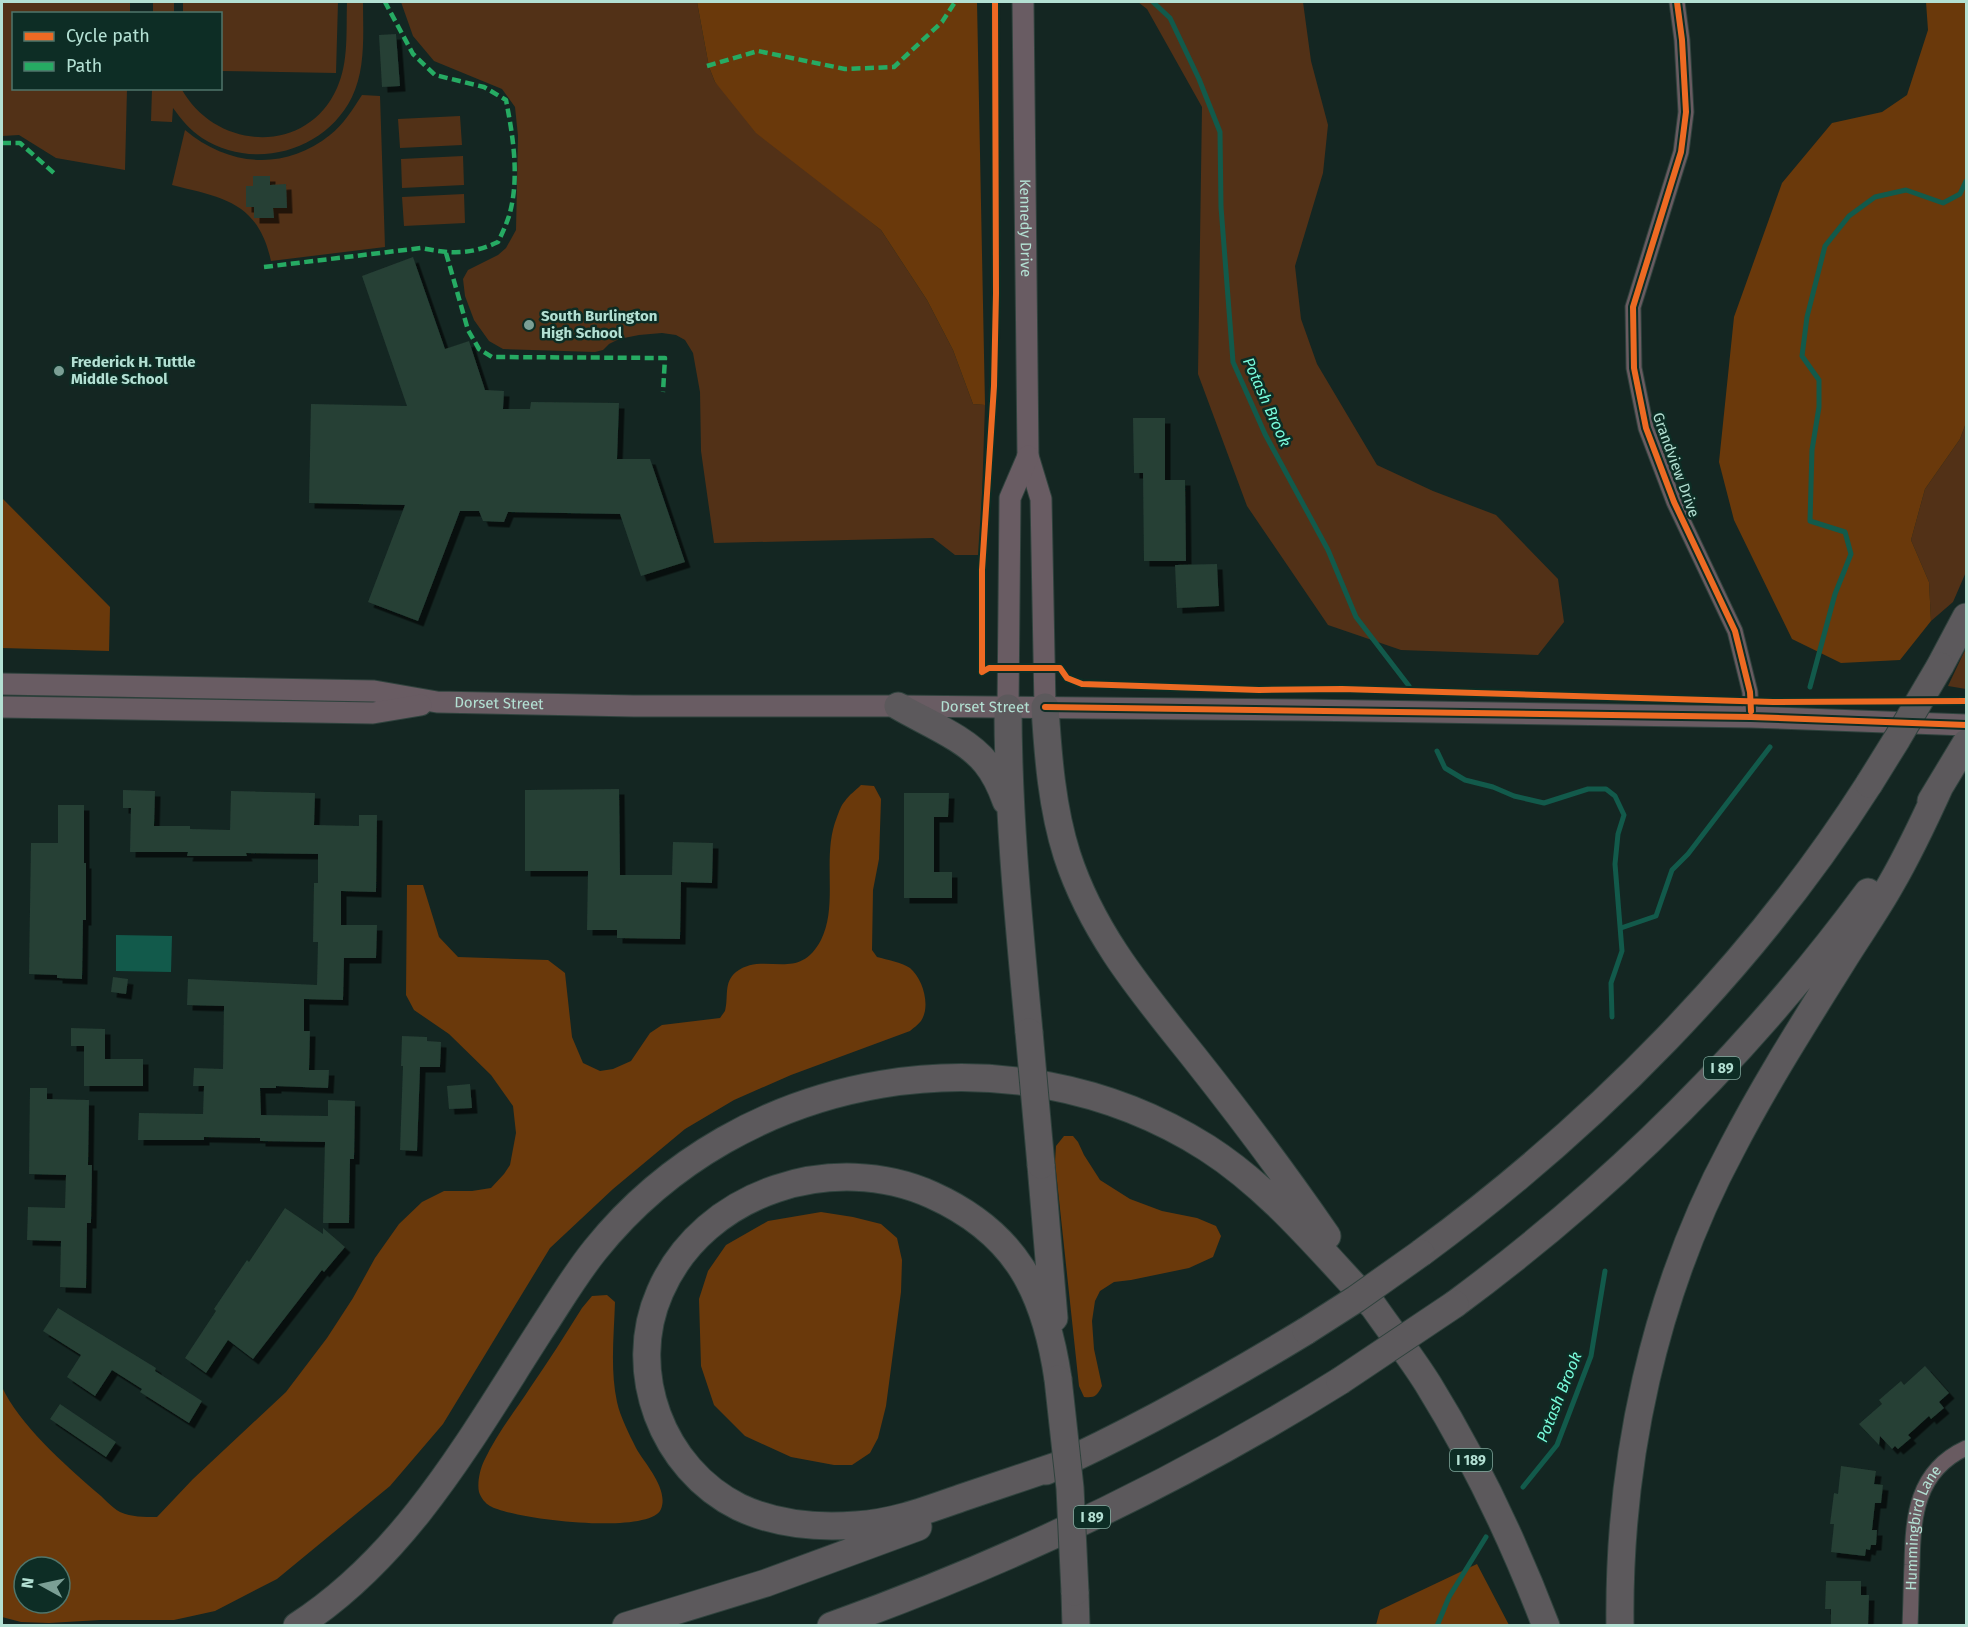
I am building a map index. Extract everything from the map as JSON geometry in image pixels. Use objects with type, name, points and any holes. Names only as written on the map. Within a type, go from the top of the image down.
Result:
[{"type":"highway","points":[[626,1626],[826,1563],[942,1517],[1059,1465],[1215,1385],[1306,1331],[1421,1253],[1483,1206],[1601,1103],[1667,1037],[1730,968],[1809,869],[1869,784],[1913,713],[1966,617]]},
{"type":"highway","points":[[898,706],[969,747],[986,762],[1003,792],[1012,822]]},
{"type":"highway","points":[[1045,707],[1051,773],[1063,840],[1078,882],[1099,927],[1141,991],[1301,1199],[1373,1306]]},
{"type":"highway","points":[[1008,708],[1012,822],[1058,1379],[1070,1488],[1076,1626]]},
{"type":"highway","name":"I 89","points":[[831,1626],[954,1578],[1084,1521],[1225,1449],[1340,1381],[1455,1304],[1511,1261],[1593,1193],[1643,1147],[1705,1086],[1782,1001],[1888,863],[1966,743]]},
{"type":"highway","points":[[1620,1626],[1623,1518],[1636,1430],[1655,1347],[1695,1227],[1746,1122],[1800,1029],[1891,885],[1940,786]]},
{"type":"highway","points":[[297,1626],[354,1583],[411,1522],[464,1449],[577,1275],[612,1229],[674,1173],[732,1136],[773,1116],[821,1097],[886,1082],[933,1077],[975,1077],[1017,1081],[1077,1092],[1133,1110],[1198,1143],[1247,1177],[1287,1214],[1373,1306]]},
{"type":"highway","points":[[1058,1379],[1051,1338],[1038,1297],[1023,1269],[1002,1243],[970,1216],[933,1196],[903,1184],[856,1176],[823,1177],[781,1186],[741,1205],[712,1225],[686,1250],[666,1278],[653,1310],[647,1345],[648,1382],[652,1401],[659,1420],[677,1453],[712,1490],[741,1508],[759,1515],[797,1524],[818,1526],[880,1522],[921,1512],[1059,1465]]},
{"type":"highway","name":"I 189","points":[[1373,1306],[1428,1384],[1476,1468],[1517,1553],[1546,1626]]},
{"type":"main road","name":"Kennedy Drive","points":[[1023,2],[1028,456],[1041,499],[1045,707]]},
{"type":"main road","name":"Kennedy Drive","points":[[1008,708],[1010,498],[1028,456]]},
{"type":"main road","name":"Dorset Street","points":[[2,684],[374,691],[436,702],[634,706],[1045,707],[1751,717],[1966,725]]},
{"type":"main road","name":"Dorset Street","points":[[2,707],[373,713],[436,702]]},
{"type":"street","name":"Grandview Drive","points":[[1677,2],[1682,39],[1686,112],[1681,152],[1633,308],[1634,368],[1646,428],[1670,491],[1735,631],[1750,692],[1751,717]]},
{"type":"street","name":"Hummingbird Lane","points":[[1910,1626],[1913,1529],[1916,1511],[1927,1483],[1936,1470],[1946,1460],[1966,1448]]},
{"type":"shaded area","points":[[2,2],[130,2],[130,12],[12,12],[12,90],[127,90],[125,170],[56,158],[19,135],[2,136]]},
{"type":"shaded area","points":[[153,2],[174,2],[174,12],[153,12]]},
{"type":"shaded area","points":[[183,2],[338,2],[336,73],[222,71],[222,12],[183,12]]},
{"type":"shaded area","points":[[347,2],[363,2],[362,62],[352,97],[340,116],[306,143],[265,154],[243,153],[222,148],[202,138],[173,108],[172,122],[151,121],[152,90],[182,90],[196,109],[216,124],[237,134],[260,137],[283,134],[305,126],[323,110],[337,88],[341,78],[346,46]]},
{"type":"shaded area","points":[[401,2],[697,2],[709,67],[715,82],[832,191],[881,230],[927,300],[953,350],[973,404],[985,405],[980,555],[955,555],[933,538],[714,543],[701,451],[700,392],[693,353],[685,340],[676,335],[662,333],[639,335],[619,339],[603,350],[595,352],[503,349],[489,341],[474,320],[465,296],[463,279],[468,270],[498,255],[506,248],[516,230],[518,136],[515,107],[502,89],[434,61],[413,36]]},
{"type":"shaded area","points":[[697,2],[977,2],[985,405],[973,404],[953,350],[927,300],[881,230],[756,133],[715,82],[709,67]]},
{"type":"shaded area","points":[[1138,2],[1303,2],[1311,61],[1328,125],[1323,173],[1295,266],[1301,319],[1317,364],[1377,465],[1433,491],[1496,515],[1558,579],[1564,622],[1538,655],[1401,650],[1328,625],[1247,506],[1198,374],[1202,107],[1147,9]]},
{"type":"shaded area","points":[[1926,2],[1966,2],[1966,423],[1960,439],[1925,489],[1911,540],[1929,582],[1931,621],[1900,660],[1841,663],[1792,639],[1734,520],[1719,462],[1734,317],[1782,183],[1832,123],[1882,112],[1907,95],[1928,30]]},
{"type":"shaded area","points":[[362,95],[380,96],[385,247],[271,261],[265,241],[248,214],[223,199],[172,185],[185,130],[202,142],[238,157],[257,160],[276,159],[295,155],[313,147],[330,135],[343,122]]},
{"type":"shaded area","points":[[460,116],[462,145],[400,148],[398,119]]},
{"type":"shaded area","points":[[463,156],[464,185],[402,188],[401,159]]},
{"type":"shaded area","points":[[464,194],[465,223],[404,226],[402,197]]},
{"type":"shaded area","points":[[1966,423],[1966,572],[1953,602],[1931,621],[1929,582],[1911,540],[1925,489],[1960,439]]},
{"type":"shaded area","points":[[2,498],[110,607],[109,651],[2,648]]},
{"type":"shaded area","points":[[1966,648],[1966,689],[1948,686]]},
{"type":"shaded area","points":[[861,785],[874,786],[881,799],[879,859],[873,890],[872,950],[877,957],[910,968],[919,979],[924,993],[925,1008],[924,1015],[918,1024],[910,1031],[791,1075],[734,1100],[685,1129],[613,1189],[550,1248],[443,1424],[390,1486],[277,1579],[215,1611],[174,1620],[49,1623],[21,1622],[2,1617],[2,1387],[19,1415],[43,1443],[113,1507],[129,1515],[157,1517],[193,1479],[286,1392],[327,1338],[375,1258],[399,1224],[422,1202],[444,1191],[491,1188],[510,1165],[516,1133],[513,1106],[491,1075],[449,1034],[414,1010],[406,995],[407,885],[423,885],[439,937],[458,957],[548,960],[565,973],[572,1037],[583,1063],[600,1071],[613,1069],[631,1061],[650,1033],[662,1025],[720,1018],[725,1011],[729,981],[736,972],[747,966],[758,964],[791,964],[812,953],[821,940],[829,911],[832,832],[842,804]]},
{"type":"shaded area","points":[[116,935],[172,936],[171,972],[116,971]]},
{"type":"shaded area","points":[[1064,1136],[1073,1136],[1078,1142],[1100,1180],[1130,1199],[1162,1211],[1197,1218],[1216,1226],[1221,1236],[1213,1257],[1189,1268],[1114,1282],[1100,1291],[1095,1301],[1092,1321],[1094,1349],[1102,1386],[1093,1397],[1084,1397],[1079,1386],[1055,1162],[1056,1146]]},
{"type":"shaded area","points":[[821,1212],[881,1224],[897,1238],[902,1260],[901,1292],[886,1406],[878,1438],[870,1453],[852,1465],[834,1465],[791,1457],[745,1436],[714,1405],[701,1366],[699,1299],[708,1271],[726,1245],[768,1221]]},
{"type":"shaded area","points":[[607,1295],[615,1302],[613,1365],[617,1402],[622,1419],[636,1448],[659,1485],[663,1501],[661,1509],[651,1517],[633,1522],[608,1523],[551,1520],[524,1516],[490,1506],[481,1496],[478,1484],[481,1468],[489,1451],[582,1308],[592,1296]]},
{"type":"shaded area","points":[[1477,1564],[1509,1625],[1376,1625],[1380,1610]]},
{"type":"building","points":[[396,34],[400,86],[382,87],[379,35]]},
{"type":"building","points":[[253,176],[270,176],[270,185],[286,184],[287,208],[273,208],[274,218],[254,218],[254,207],[246,207],[246,186],[253,186]]},
{"type":"building","points":[[413,257],[445,349],[469,341],[485,390],[504,391],[503,409],[530,409],[531,402],[619,403],[617,459],[650,459],[685,562],[641,576],[620,514],[508,512],[504,522],[483,521],[479,511],[460,511],[418,621],[368,602],[405,505],[309,503],[311,404],[407,406],[362,276]]},
{"type":"building","points":[[1133,418],[1165,418],[1165,480],[1185,480],[1186,561],[1144,561],[1143,473],[1134,473]]},
{"type":"building","points":[[1217,564],[1219,606],[1177,608],[1175,565]]},
{"type":"building","points":[[619,789],[620,875],[672,875],[673,842],[713,843],[712,883],[681,882],[680,939],[617,938],[617,930],[587,930],[588,871],[525,871],[525,790]]},
{"type":"building","points":[[123,790],[155,791],[154,826],[190,826],[190,829],[230,830],[231,791],[315,793],[314,825],[359,826],[359,815],[377,815],[376,892],[341,891],[341,925],[377,925],[376,958],[344,958],[343,1000],[304,999],[304,1031],[310,1031],[309,1070],[329,1070],[328,1088],[276,1086],[276,1088],[260,1088],[261,1115],[328,1116],[328,1100],[355,1101],[354,1159],[350,1159],[349,1223],[323,1223],[325,1142],[204,1137],[204,1140],[138,1140],[139,1113],[203,1114],[204,1086],[193,1086],[194,1068],[223,1069],[224,1006],[187,1005],[188,979],[317,985],[318,942],[313,942],[314,883],[318,883],[318,854],[246,853],[247,856],[187,856],[188,852],[130,852],[131,808],[123,808]]},
{"type":"building","points":[[904,793],[949,793],[948,817],[934,817],[934,872],[952,872],[952,898],[904,898]]},
{"type":"building","points":[[58,805],[84,805],[86,920],[83,920],[82,979],[29,974],[31,843],[58,843]]},
{"type":"building","points":[[113,977],[128,979],[126,994],[111,992]]},
{"type":"building","points":[[71,1028],[105,1029],[105,1059],[143,1059],[143,1086],[84,1086],[84,1046],[71,1046]]},
{"type":"building","points":[[402,1036],[427,1037],[427,1041],[441,1042],[440,1067],[420,1067],[417,1151],[400,1150]]},
{"type":"building","points":[[470,1084],[472,1108],[449,1109],[447,1086]]},
{"type":"building","points":[[30,1088],[47,1088],[47,1099],[89,1100],[88,1165],[92,1165],[91,1223],[87,1223],[86,1288],[60,1287],[61,1241],[27,1240],[28,1207],[65,1208],[66,1175],[29,1174]]},
{"type":"building","points":[[285,1208],[323,1234],[323,1228],[345,1247],[324,1272],[322,1270],[253,1359],[228,1340],[206,1373],[185,1358],[216,1311],[214,1309]]},
{"type":"building","points":[[58,1308],[156,1368],[155,1371],[202,1401],[189,1423],[140,1392],[142,1389],[112,1370],[95,1396],[67,1377],[81,1355],[43,1331]]},
{"type":"building","points":[[1925,1366],[1949,1393],[1939,1402],[1944,1408],[1931,1419],[1929,1416],[1908,1435],[1911,1438],[1898,1449],[1895,1446],[1892,1449],[1880,1436],[1879,1445],[1859,1424],[1882,1404],[1879,1400],[1901,1381],[1904,1385]]},
{"type":"building","points":[[60,1404],[116,1442],[106,1457],[50,1419]]},
{"type":"building","points":[[1841,1466],[1876,1471],[1874,1484],[1883,1485],[1881,1503],[1875,1503],[1872,1530],[1877,1530],[1876,1545],[1871,1545],[1870,1550],[1866,1549],[1865,1556],[1831,1552],[1834,1524],[1830,1524],[1834,1493],[1838,1494]]},
{"type":"building","points":[[1826,1581],[1861,1581],[1861,1595],[1869,1595],[1868,1626],[1831,1626],[1831,1609],[1825,1609]]},
{"type":"waterway","name":"Potash Brook","points":[[1153,2],[1170,18],[1199,79],[1220,132],[1221,207],[1233,362],[1265,434],[1328,550],[1356,617],[1409,686]]},
{"type":"waterway","points":[[1810,687],[1835,594],[1851,554],[1845,532],[1810,521],[1812,450],[1819,407],[1819,380],[1802,356],[1807,317],[1825,246],[1849,216],[1875,197],[1906,190],[1943,203],[1960,194],[1966,181]]},
{"type":"waterway","points":[[1621,928],[1656,916],[1672,870],[1688,854],[1770,747]]},
{"type":"waterway","name":"Potash Brook","points":[[1437,751],[1445,768],[1465,780],[1493,787],[1514,796],[1544,803],[1588,789],[1606,789],[1615,796],[1624,815],[1618,834],[1615,864],[1622,951],[1611,983],[1612,1017]]},
{"type":"waterway","name":"Potash Brook","points":[[1523,1487],[1557,1445],[1591,1356],[1605,1271]]},
{"type":"waterway","name":"Potash Brook","points":[[1437,1626],[1449,1597],[1486,1537]]},
{"type":"marked path","points":[[264,267],[421,248],[451,252],[469,251],[498,242],[509,216],[515,173],[506,100],[484,87],[435,75],[413,54],[385,2]]},
{"type":"marked path","points":[[707,66],[758,51],[845,69],[894,67],[942,22],[955,2]]},
{"type":"marked path","points":[[2,143],[20,143],[55,174]]},
{"type":"marked path","points":[[446,253],[468,330],[479,349],[492,357],[665,358],[663,392]]},
{"type":"cycle path","points":[[982,672],[982,570],[994,386],[996,293],[995,2]]},
{"type":"cycle path","points":[[1677,2],[1682,40],[1686,112],[1681,152],[1633,307],[1634,368],[1646,428],[1674,502],[1735,631],[1750,692],[1751,711]]},
{"type":"cycle path","points":[[982,672],[989,668],[1060,668],[1067,678],[1082,684],[1259,690],[1342,689],[1773,702],[1966,701]]},
{"type":"cycle path","points":[[1045,707],[1751,717],[1966,725]]},
{"type":"place","name":"South Burlington High School","points":[[529,325]]},
{"type":"place","name":"Frederick H. Tuttle Middle School","points":[[59,371]]}]
